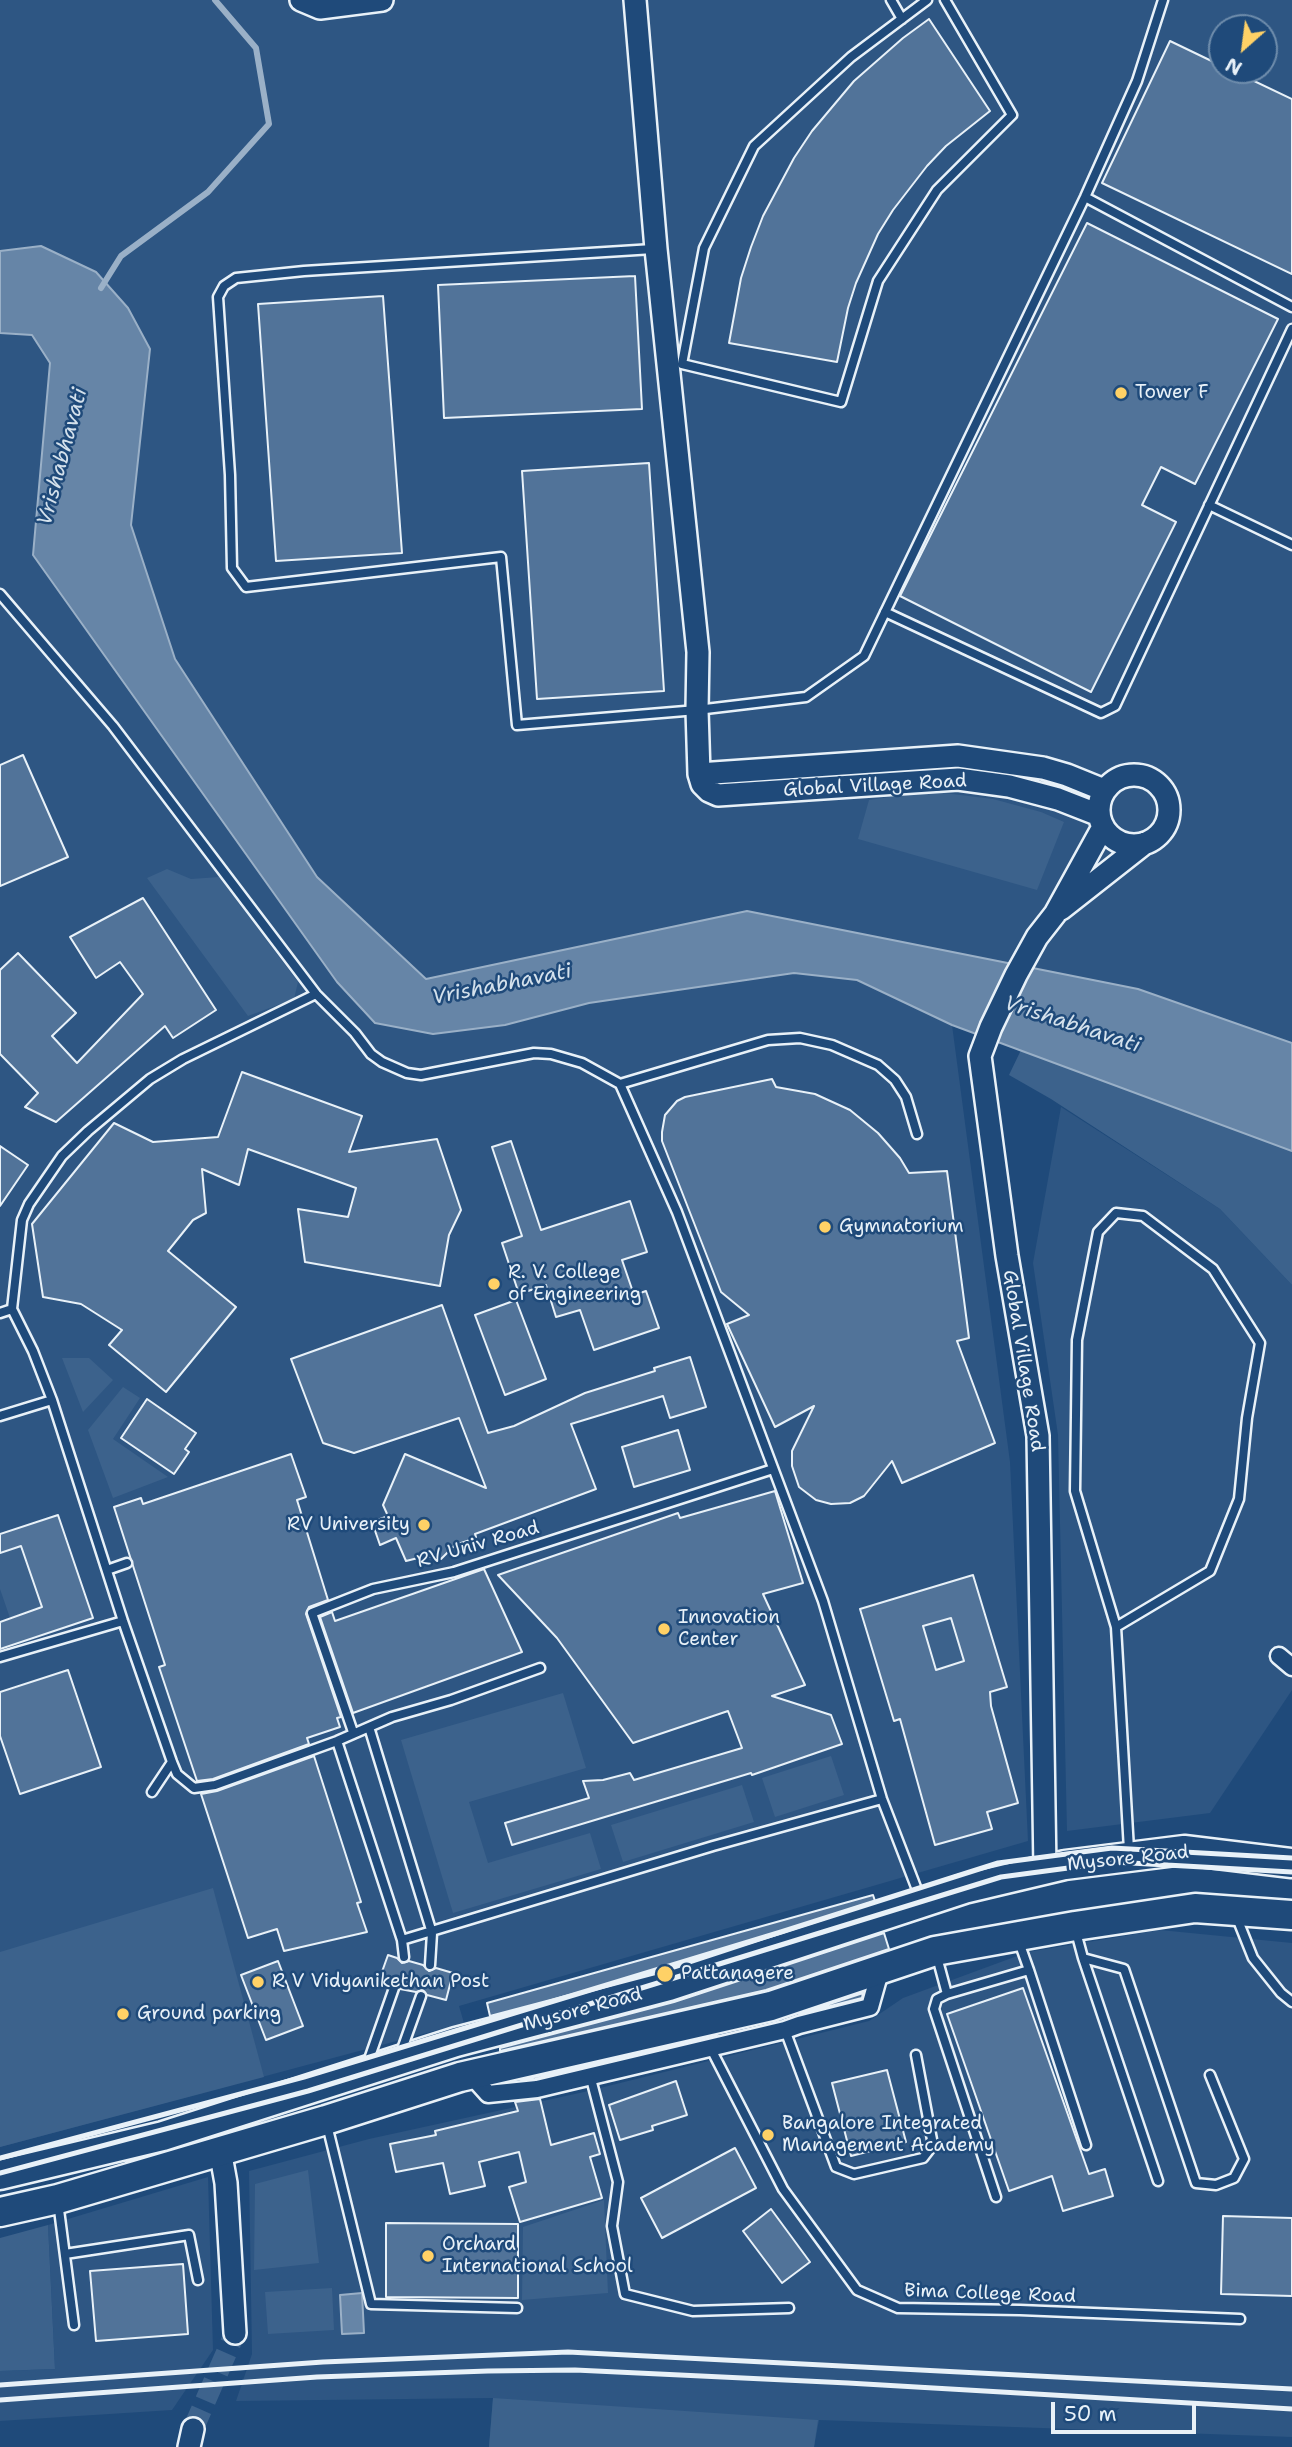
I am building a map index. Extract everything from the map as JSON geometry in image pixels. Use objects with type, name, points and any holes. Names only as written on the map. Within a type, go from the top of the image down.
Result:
[{"type":"highway","name":"Mysore Road","points":[[0,2175],[163,2136],[456,2042],[669,1986],[964,1889],[1065,1865],[1184,1850],[1292,1863]]},
{"type":"highway","name":"Mysore Road","points":[[0,2212],[58,2199],[471,2075],[771,2006],[935,1951],[1195,1908],[1292,1914]]},
{"type":"street","points":[[301,0],[320,8],[382,0]]},
{"type":"street","points":[[635,0],[656,248],[698,652],[699,774]]},
{"type":"street","name":"Global Village Road","points":[[1101,821],[1058,799],[984,781],[958,779],[718,795],[702,785],[699,774],[958,756],[1043,768],[1104,790]]},
{"type":"street","name":"Global Village Road","points":[[1055,914],[1159,835],[1167,822],[1169,806],[1164,792],[1154,780],[1139,775],[1116,779],[1104,790],[1098,806],[1101,821],[1116,841],[1126,844],[1145,843]]},
{"type":"street","name":"Global Village Road","points":[[1045,1870],[1038,1436],[1007,1256],[981,1056],[991,1027],[1037,937],[1055,914],[1101,821]]},
{"type":"street","points":[[1279,1656],[1292,1667]]},
{"type":"street","points":[[471,2075],[488,2094],[537,2089],[785,2030],[870,2007],[881,1968]]},
{"type":"street","points":[[220,2150],[226,2183],[235,2333]]},
{"type":"lane","points":[[891,0],[902,19]]},
{"type":"lane","points":[[927,0],[851,57],[754,146],[705,248],[682,364],[841,402],[878,281],[937,190],[1012,116],[945,0]]},
{"type":"lane","points":[[656,248],[303,271],[236,278],[224,286],[218,297],[230,475],[232,568],[246,587],[501,557],[517,725],[697,710],[806,697],[864,656],[1138,81],[1163,0]]},
{"type":"lane","points":[[1085,197],[1292,307]]},
{"type":"lane","points":[[885,612],[1101,713],[1115,706],[1292,329]]},
{"type":"lane","points":[[1209,505],[1292,545]]},
{"type":"lane","points":[[0,594],[113,726],[316,994],[355,1033],[371,1054],[407,1073],[421,1075],[534,1053],[551,1054],[582,1063],[620,1084],[677,1212],[823,1601],[882,1799],[922,1903]]},
{"type":"lane","points":[[316,994],[183,1059],[150,1079],[62,1156],[29,1203],[22,1220],[12,1310],[33,1351],[52,1401],[172,1762],[177,1774],[194,1788],[337,1741],[392,1717],[451,1700],[540,1668]]},
{"type":"lane","points":[[620,1084],[768,1040],[800,1038],[832,1045],[878,1065],[895,1080],[906,1097],[917,1134]]},
{"type":"lane","points":[[1116,1626],[1210,1571],[1239,1499],[1247,1418],[1260,1343],[1213,1269],[1143,1216],[1116,1213],[1098,1232],[1077,1340],[1075,1491],[1116,1626],[1130,1857]]},
{"type":"lane","points":[[0,1313],[12,1310]]},
{"type":"lane","points":[[0,1416],[52,1401]]},
{"type":"lane","name":"RV Univ Road","points":[[353,1732],[312,1613],[373,1589],[454,1572],[773,1469]]},
{"type":"lane","points":[[107,1570],[127,1563]]},
{"type":"lane","points":[[0,1657],[123,1621]]},
{"type":"lane","points":[[369,1727],[432,1933],[430,1965]]},
{"type":"lane","points":[[337,1741],[402,1940],[404,1958]]},
{"type":"lane","points":[[152,1792],[172,1762]]},
{"type":"lane","points":[[402,1940],[676,1857],[882,1799]]},
{"type":"lane","points":[[1234,1910],[1253,1958],[1281,1993],[1292,2002]]},
{"type":"lane","points":[[1075,1926],[1083,1958],[1158,2180]]},
{"type":"lane","points":[[1017,1936],[1086,2145]]},
{"type":"lane","points":[[935,1951],[947,1994]]},
{"type":"lane","points":[[1083,1958],[1124,1969],[1196,2183],[1216,2185],[1234,2178],[1244,2159],[1210,2075]]},
{"type":"lane","points":[[996,2197],[934,2009],[937,1998],[1028,1970]]},
{"type":"lane","points":[[365,2071],[394,1989]]},
{"type":"lane","points":[[397,2061],[421,1996]]},
{"type":"lane","points":[[785,2030],[836,2167],[854,2174],[923,2158],[933,2144],[916,2055]]},
{"type":"lane","name":"Bima College Road","points":[[711,2049],[783,2189],[857,2290],[898,2308],[1240,2319]]},
{"type":"lane","points":[[590,2075],[618,2182],[612,2226],[625,2294],[693,2312],[789,2308]]},
{"type":"lane","points":[[326,2120],[371,2304],[517,2308]]},
{"type":"lane","points":[[58,2199],[74,2325]]},
{"type":"lane","points":[[65,2254],[189,2235],[198,2280]]},
{"type":"shaded area","points":[[0,0],[1292,0],[1292,1043],[1138,989],[747,911],[426,979],[317,877],[175,659],[131,525],[150,349],[41,246],[0,251]]},
{"type":"shaded area","name":"R. V. College of Engineering","points":[[0,333],[32,335],[50,362],[33,555],[337,982],[505,1025],[589,1003],[794,973],[857,980],[952,1025],[1010,1462],[1028,1841],[459,2006],[464,2023],[0,2147]]},
{"type":"shaded area","points":[[918,793],[993,799],[1041,812],[1064,822],[1037,890],[858,839],[869,800]]},
{"type":"shaded area","points":[[167,869],[191,879],[219,877],[298,982],[294,999],[248,1016],[147,878]]},
{"type":"shaded area","points":[[1021,1050],[1292,1151],[1292,1285],[1220,1209],[1051,1099],[1009,1075]]},
{"type":"shaded area","points":[[1061,1107],[1220,1209],[1292,1285],[1292,1690],[1210,1813],[1067,1831],[1058,1435],[1033,1263]]},
{"type":"shaded area","points":[[62,1358],[89,1358],[113,1380],[83,1412]]},
{"type":"shaded area","points":[[123,1387],[140,1398],[113,1439],[168,1477],[113,1498],[88,1430]]},
{"type":"shaded area","points":[[21,1546],[42,1607],[10,1618],[0,1589],[0,1553]]},
{"type":"shaded area","points":[[951,1618],[964,1661],[918,1675],[923,1626]]},
{"type":"shaded area","points":[[563,1693],[586,1768],[469,1802],[488,1863],[590,1833],[601,1869],[453,1913],[401,1740]]},
{"type":"shaded area","points":[[831,1756],[844,1795],[775,1817],[762,1778]]},
{"type":"shaded area","points":[[742,1785],[754,1822],[623,1862],[611,1825]]},
{"type":"shaded area","name":"Ground parking","points":[[213,1888],[264,2077],[0,2147],[0,1952]]},
{"type":"shaded area","points":[[1160,1930],[1292,1943],[1292,2437],[819,2420],[814,2447],[489,2447],[493,2398],[236,2401],[252,2354],[249,2171],[369,2139],[584,2092],[869,2021],[903,1998],[1028,1952]]},
{"type":"shaded area","points":[[308,2170],[319,2263],[254,2270],[255,2184]]},
{"type":"shaded area","points":[[208,2177],[213,2350],[172,2410],[0,2421],[0,2371],[55,2369],[48,2225]]},
{"type":"shaded area","points":[[604,2200],[608,2293],[522,2300],[523,2227]]},
{"type":"shaded area","points":[[48,2225],[55,2369],[0,2371],[0,2238]]},
{"type":"shaded area","points":[[332,2288],[334,2330],[268,2334],[265,2292]]},
{"type":"shaded area","points":[[493,2398],[818,2420],[814,2447],[489,2447]]},
{"type":"water","name":"Vrishabhavati","points":[[41,246],[96,272],[128,308],[150,349],[131,525],[175,659],[317,877],[426,979],[747,911],[1138,989],[1292,1043],[1292,1151],[952,1025],[857,980],[794,973],[589,1003],[505,1025],[433,1034],[375,1023],[337,982],[33,555],[50,363],[32,335],[0,333],[0,251]]},
{"type":"water","points":[[362,2293],[364,2333],[342,2334],[340,2295]]},
{"type":"building","points":[[929,19],[990,111],[946,146],[927,166],[878,234],[856,283],[837,362],[729,343],[741,278],[751,247],[763,216],[794,158],[812,131],[854,81]]},
{"type":"building","points":[[1170,41],[1208,59],[1208,84],[1260,84],[1292,99],[1292,274],[1102,183]]},
{"type":"building","name":"Tower F","points":[[1087,223],[1278,319],[1195,484],[1161,467],[1142,505],[1176,522],[1091,692],[900,596]]},
{"type":"building","points":[[635,276],[642,409],[444,418],[438,285]]},
{"type":"building","points":[[383,296],[402,553],[276,561],[258,304]]},
{"type":"building","points":[[649,463],[664,691],[537,699],[522,471]]},
{"type":"building","points":[[23,755],[68,857],[0,886],[0,765]]},
{"type":"building","points":[[143,898],[216,1010],[173,1038],[165,1026],[56,1122],[25,1107],[38,1093],[0,1054],[0,970],[18,953],[76,1013],[52,1036],[77,1063],[143,994],[120,962],[96,978],[70,937]]},
{"type":"building","points":[[242,1072],[362,1116],[349,1152],[437,1139],[461,1210],[449,1235],[440,1286],[305,1262],[298,1209],[348,1217],[356,1188],[248,1149],[239,1185],[202,1169],[206,1213],[193,1220],[168,1251],[236,1307],[166,1392],[109,1345],[122,1330],[81,1304],[43,1297],[32,1224],[114,1123],[153,1142],[218,1137]]},
{"type":"building","points":[[772,1079],[776,1087],[815,1094],[850,1110],[878,1133],[909,1173],[947,1171],[969,1338],[957,1341],[995,1443],[902,1483],[892,1461],[864,1496],[850,1503],[831,1504],[816,1500],[799,1487],[792,1466],[792,1451],[814,1406],[775,1427],[727,1324],[749,1315],[721,1292],[662,1141],[665,1115],[677,1101]]},
{"type":"building","points":[[511,1141],[541,1230],[630,1201],[647,1252],[622,1260],[634,1295],[646,1291],[659,1328],[594,1350],[580,1310],[556,1317],[546,1285],[519,1294],[502,1243],[522,1236],[492,1147]]},
{"type":"building","points":[[0,1146],[28,1165],[0,1206]]},
{"type":"building","points":[[516,1300],[546,1379],[505,1395],[475,1315]]},
{"type":"building","points":[[442,1305],[488,1433],[514,1426],[585,1393],[690,1357],[706,1407],[670,1418],[663,1396],[571,1424],[596,1489],[475,1534],[476,1537],[455,1545],[441,1559],[426,1556],[406,1561],[396,1538],[380,1545],[372,1522],[388,1516],[383,1505],[405,1454],[486,1488],[459,1418],[354,1453],[323,1443],[291,1359]]},
{"type":"building","points":[[147,1399],[196,1433],[185,1449],[189,1452],[174,1474],[121,1438]]},
{"type":"building","points":[[678,1430],[690,1470],[634,1487],[622,1447]]},
{"type":"building","points":[[291,1454],[306,1497],[297,1500],[328,1600],[309,1607],[306,1614],[341,1717],[337,1718],[340,1727],[307,1738],[309,1744],[213,1779],[197,1781],[159,1667],[165,1665],[114,1507],[141,1498],[143,1504]]},
{"type":"building","name":"Innovation Center","points":[[775,1491],[803,1583],[763,1594],[805,1685],[772,1696],[831,1715],[842,1744],[752,1775],[751,1773],[512,1845],[505,1823],[589,1798],[583,1781],[603,1780],[630,1773],[634,1780],[742,1748],[728,1711],[633,1743],[557,1638],[498,1575],[678,1513],[680,1518]]},
{"type":"building","points":[[58,1515],[93,1618],[0,1649],[0,1622],[42,1607],[21,1546],[0,1553],[0,1534]]},
{"type":"building","points":[[484,1569],[522,1652],[353,1713],[320,1617],[332,1612],[335,1621]]},
{"type":"building","points":[[973,1575],[1007,1687],[990,1692],[991,1706],[1018,1803],[987,1812],[992,1829],[935,1845],[900,1719],[894,1721],[860,1609]],"holes":[[[951,1618],[964,1661],[936,1670],[923,1626]]]},
{"type":"building","points":[[68,1670],[101,1767],[20,1794],[0,1736],[0,1692]]},
{"type":"building","points":[[314,1756],[361,1902],[357,1903],[367,1932],[284,1951],[277,1929],[248,1938],[201,1794],[217,1791]]},
{"type":"building","points":[[873,1895],[875,1901],[664,1970],[490,2016],[487,2003]]},
{"type":"building","points":[[884,1933],[889,1949],[766,1990],[500,2051],[500,2048],[674,2002]]},
{"type":"building","points":[[388,1955],[402,1963],[409,1961],[423,1965],[429,1971],[436,1968],[453,1973],[446,2000],[427,1995],[423,1990],[416,1992],[400,1989],[396,1982],[388,1985],[378,1983]]},
{"type":"building","points":[[278,1961],[303,2026],[266,2040],[241,1975]]},
{"type":"building","points":[[1023,1988],[1089,2174],[1105,2169],[1113,2196],[1063,2211],[1052,2176],[1009,2191],[947,2014]]},
{"type":"building","points":[[863,1993],[862,1998],[799,2014]]},
{"type":"building","points":[[717,2035],[535,2079],[521,2080]]},
{"type":"building","points":[[887,2070],[906,2142],[851,2156],[832,2083]]},
{"type":"building","points":[[676,2081],[687,2115],[652,2126],[653,2130],[620,2140],[609,2105]]},
{"type":"building","points":[[540,2099],[551,2145],[594,2133],[600,2154],[590,2157],[602,2198],[520,2222],[509,2187],[526,2182],[519,2152],[479,2162],[485,2186],[450,2194],[443,2163],[396,2172],[390,2144],[436,2135],[435,2131],[518,2111],[515,2102]]},
{"type":"building","points":[[735,2148],[756,2188],[662,2238],[641,2198]]},
{"type":"building","points":[[771,2209],[810,2262],[782,2283],[743,2231]]},
{"type":"building","points":[[1223,2216],[1292,2218],[1292,2296],[1221,2294]]},
{"type":"building","points":[[386,2223],[518,2224],[518,2298],[386,2297]]},
{"type":"building","points":[[183,2264],[188,2334],[96,2341],[90,2271]]},
{"type":"waterway","points":[[101,288],[121,256],[208,192],[269,124],[256,48],[215,0]]},
{"type":"tunnel","points":[[193,2429],[235,2333]]},
{"type":"railway","points":[[0,2158],[304,2077],[998,1863],[1112,1848],[1292,1858]]},
{"type":"railway","points":[[0,2173],[308,2091],[1001,1877],[1113,1862],[1292,1872]]},
{"type":"railway","points":[[0,2385],[323,2362],[568,2352],[1292,2389]]},
{"type":"railway","points":[[0,2400],[317,2377],[575,2370],[1292,2409]]},
{"type":"place","name":"Tower F","points":[[1121,393]]},
{"type":"place","name":"Gymnatorium","points":[[825,1227]]},
{"type":"place","name":"R. V. College of Engineering","points":[[494,1284]]},
{"type":"place","name":"RV University","points":[[424,1525]]},
{"type":"place","name":"Innovation Center","points":[[664,1629]]},
{"type":"place","name":"Pattanagere","points":[[665,1974]]},
{"type":"place","name":"R V Vidyanikethan Post","points":[[258,1982]]},
{"type":"place","name":"Ground parking","points":[[123,2014]]},
{"type":"place","name":"Bangalore Integrated Management Academy","points":[[768,2135]]},
{"type":"place","name":"Orchard International School","points":[[428,2256]]}]
